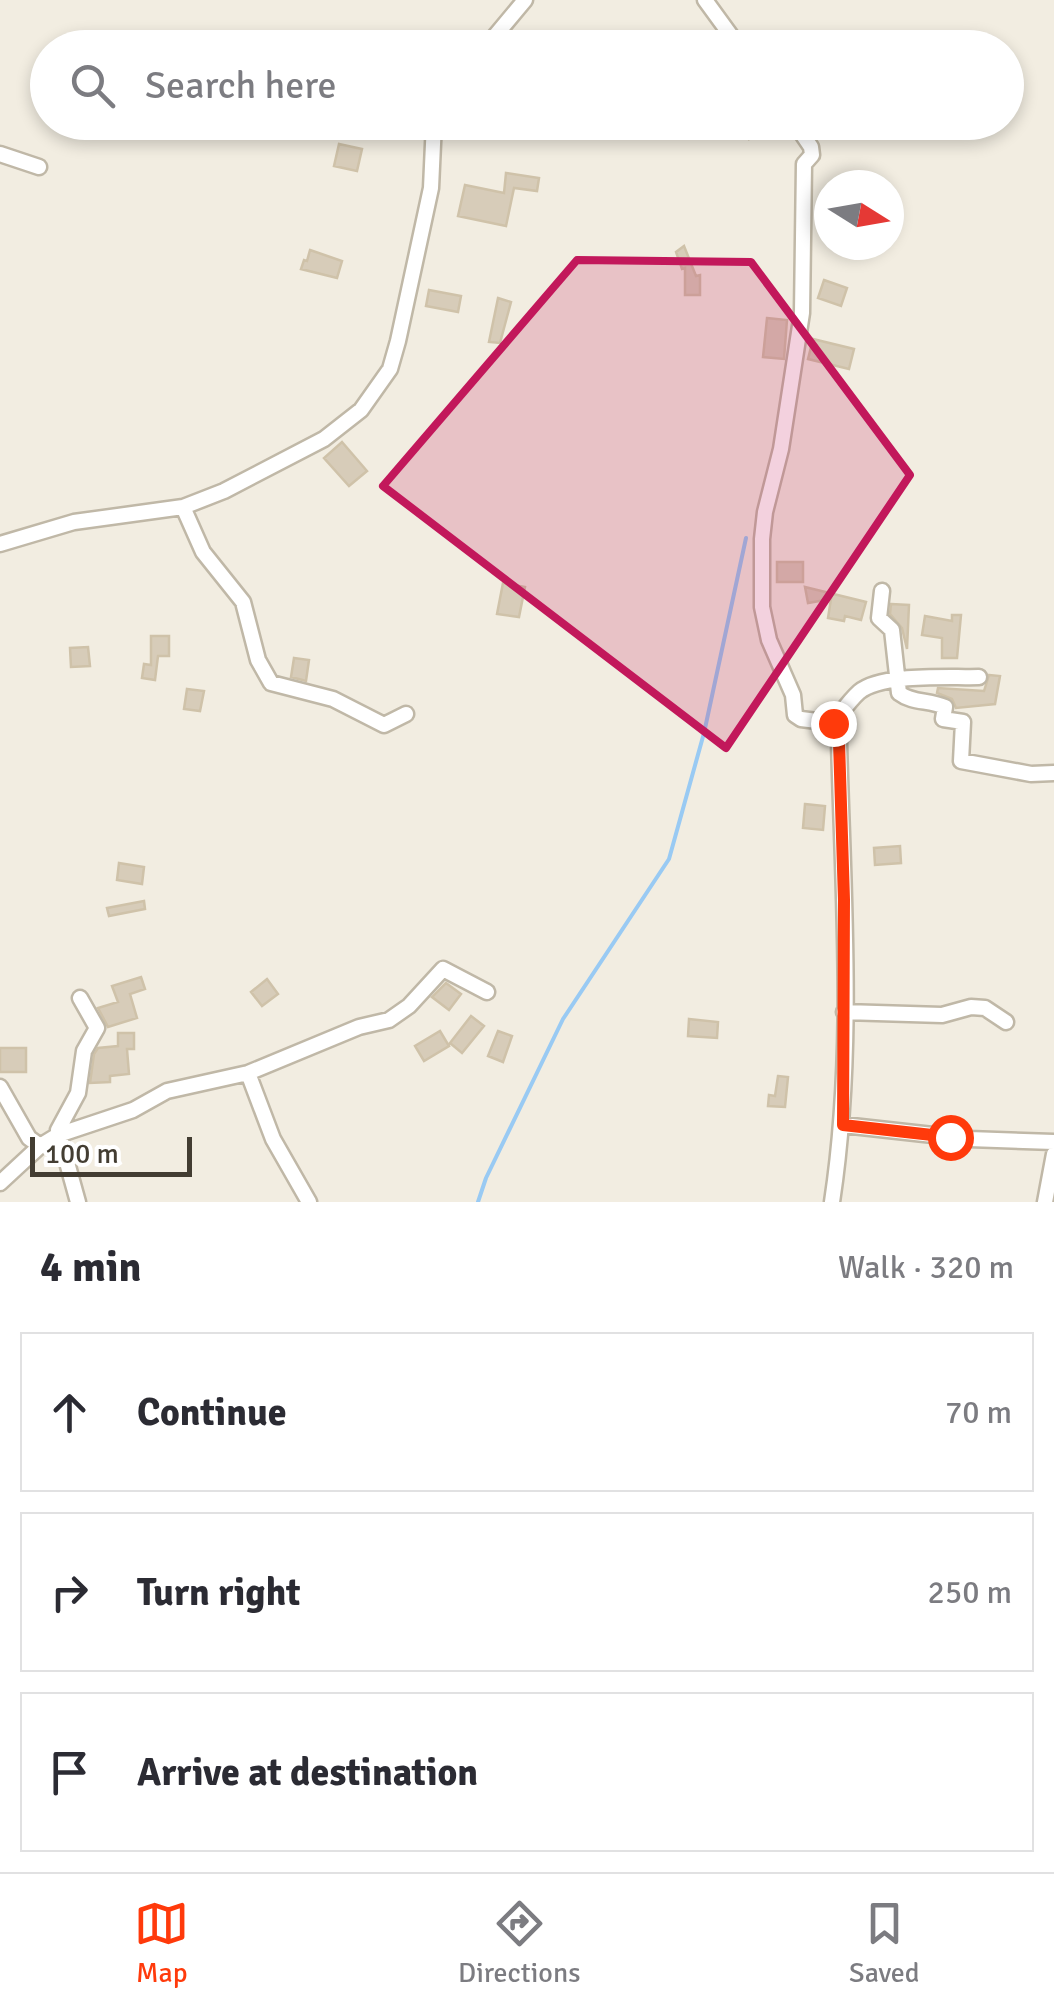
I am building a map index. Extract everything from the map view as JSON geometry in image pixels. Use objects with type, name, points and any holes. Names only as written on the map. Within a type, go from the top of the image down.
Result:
[{"type":"street","points":[[500,30],[525,0]]},
{"type":"street","points":[[705,0],[727,30]]},
{"type":"street","points":[[0,544],[74,522],[184,507],[324,440],[361,410],[390,369],[398,341],[432,188],[433,140]]},
{"type":"street","points":[[808,140],[812,155],[804,164],[802,313],[781,449],[765,512],[762,606],[769,640],[793,695],[795,714],[801,720],[833,723]]},
{"type":"street","points":[[0,154],[39,167]]},
{"type":"street","points":[[184,507],[202,552],[244,602],[258,660],[271,683],[333,699],[384,725],[406,714]]},
{"type":"street","points":[[882,591],[879,618],[892,630],[899,693],[908,700],[932,701],[945,707],[943,720],[963,722],[961,761],[1032,774],[1054,773]]},
{"type":"street","points":[[833,723],[859,692],[870,686],[895,680],[979,677]]},
{"type":"street","points":[[832,1202],[843,1125],[844,1012],[839,742],[833,723]]},
{"type":"street","points":[[0,1183],[40,1146],[58,1135],[133,1110],[167,1091],[248,1073],[359,1027],[389,1020],[409,1006],[442,969],[487,992]]},
{"type":"street","points":[[78,1202],[58,1135],[78,1094],[84,1052],[97,1028],[80,998]]},
{"type":"street","points":[[844,1012],[942,1015],[971,1007],[985,1008],[1006,1022]]},
{"type":"street","points":[[248,1073],[272,1140],[309,1202]]},
{"type":"street","points":[[0,1086],[30,1138],[40,1146]]},
{"type":"street","points":[[843,1125],[970,1139],[1054,1142]]},
{"type":"street","points":[[1045,1202],[1054,1154]]},
{"type":"highlighted area","points":[[577,260],[751,262],[910,475],[726,748],[383,486]]},
{"type":"building","points":[[339,144],[362,149],[357,171],[334,166]]},
{"type":"building","points":[[506,173],[539,178],[537,191],[514,188],[506,226],[458,216],[465,185],[504,193]]},
{"type":"building","points":[[684,246],[696,276],[700,275],[700,295],[685,295],[685,268],[682,269],[676,252]]},
{"type":"building","points":[[310,250],[342,261],[337,278],[301,269]]},
{"type":"building","points":[[824,280],[847,288],[841,306],[818,298]]},
{"type":"building","points":[[429,290],[461,296],[458,312],[426,306]]},
{"type":"building","points":[[498,298],[511,302],[500,343],[489,342]]},
{"type":"building","points":[[767,318],[787,320],[784,359],[763,357]]},
{"type":"building","points":[[813,339],[854,349],[849,369],[808,359]]},
{"type":"building","points":[[342,442],[367,471],[349,486],[324,458]]},
{"type":"building","points":[[777,562],[803,562],[803,582],[777,582]]},
{"type":"building","points":[[503,583],[525,587],[519,617],[497,614]]},
{"type":"building","points":[[805,587],[866,602],[861,620],[845,616],[844,621],[828,618],[831,599],[808,603]]},
{"type":"building","points":[[891,604],[909,605],[907,649],[902,628],[890,614]]},
{"type":"building","points":[[952,615],[961,615],[957,658],[942,658],[942,638],[922,635],[925,616],[952,621]]},
{"type":"building","points":[[151,636],[169,636],[169,656],[158,656],[155,680],[142,678],[144,664],[151,665]]},
{"type":"building","points":[[88,647],[90,666],[71,667],[70,648]]},
{"type":"building","points":[[294,658],[309,660],[306,681],[291,677]]},
{"type":"building","points":[[989,675],[1000,676],[995,704],[956,708],[952,699],[937,693],[938,688],[984,691]]},
{"type":"building","points":[[187,689],[204,691],[200,711],[184,709]]},
{"type":"building","points":[[805,804],[825,806],[823,830],[803,828]]},
{"type":"building","points":[[900,846],[901,863],[875,865],[874,848]]},
{"type":"building","points":[[119,863],[144,867],[142,884],[117,880]]},
{"type":"building","points":[[144,901],[145,909],[109,916],[107,908]]},
{"type":"building","points":[[141,977],[145,989],[130,994],[137,1018],[108,1027],[98,1008],[118,1002],[112,986]]},
{"type":"building","points":[[267,979],[278,994],[262,1006],[251,992]]},
{"type":"building","points":[[446,983],[461,994],[449,1010],[432,997]]},
{"type":"building","points":[[471,1016],[484,1026],[462,1053],[450,1043]]},
{"type":"building","points":[[689,1019],[718,1022],[717,1038],[688,1036]]},
{"type":"building","points":[[440,1031],[449,1046],[424,1061],[415,1046]]},
{"type":"building","points":[[498,1031],[512,1036],[503,1062],[488,1056]]},
{"type":"building","points":[[118,1033],[134,1033],[134,1049],[127,1049],[129,1074],[110,1076],[110,1082],[90,1083],[94,1054],[98,1048],[118,1046]]},
{"type":"building","points":[[0,1048],[26,1048],[26,1072],[0,1072]]},
{"type":"building","points":[[778,1076],[788,1077],[785,1107],[768,1106],[769,1095],[775,1096]]},
{"type":"waterway","points":[[478,1202],[563,1019],[669,859],[704,733],[746,538]]},
{"type":"route","points":[[833,723],[839,742],[844,900],[843,1125],[950,1137]]}]
